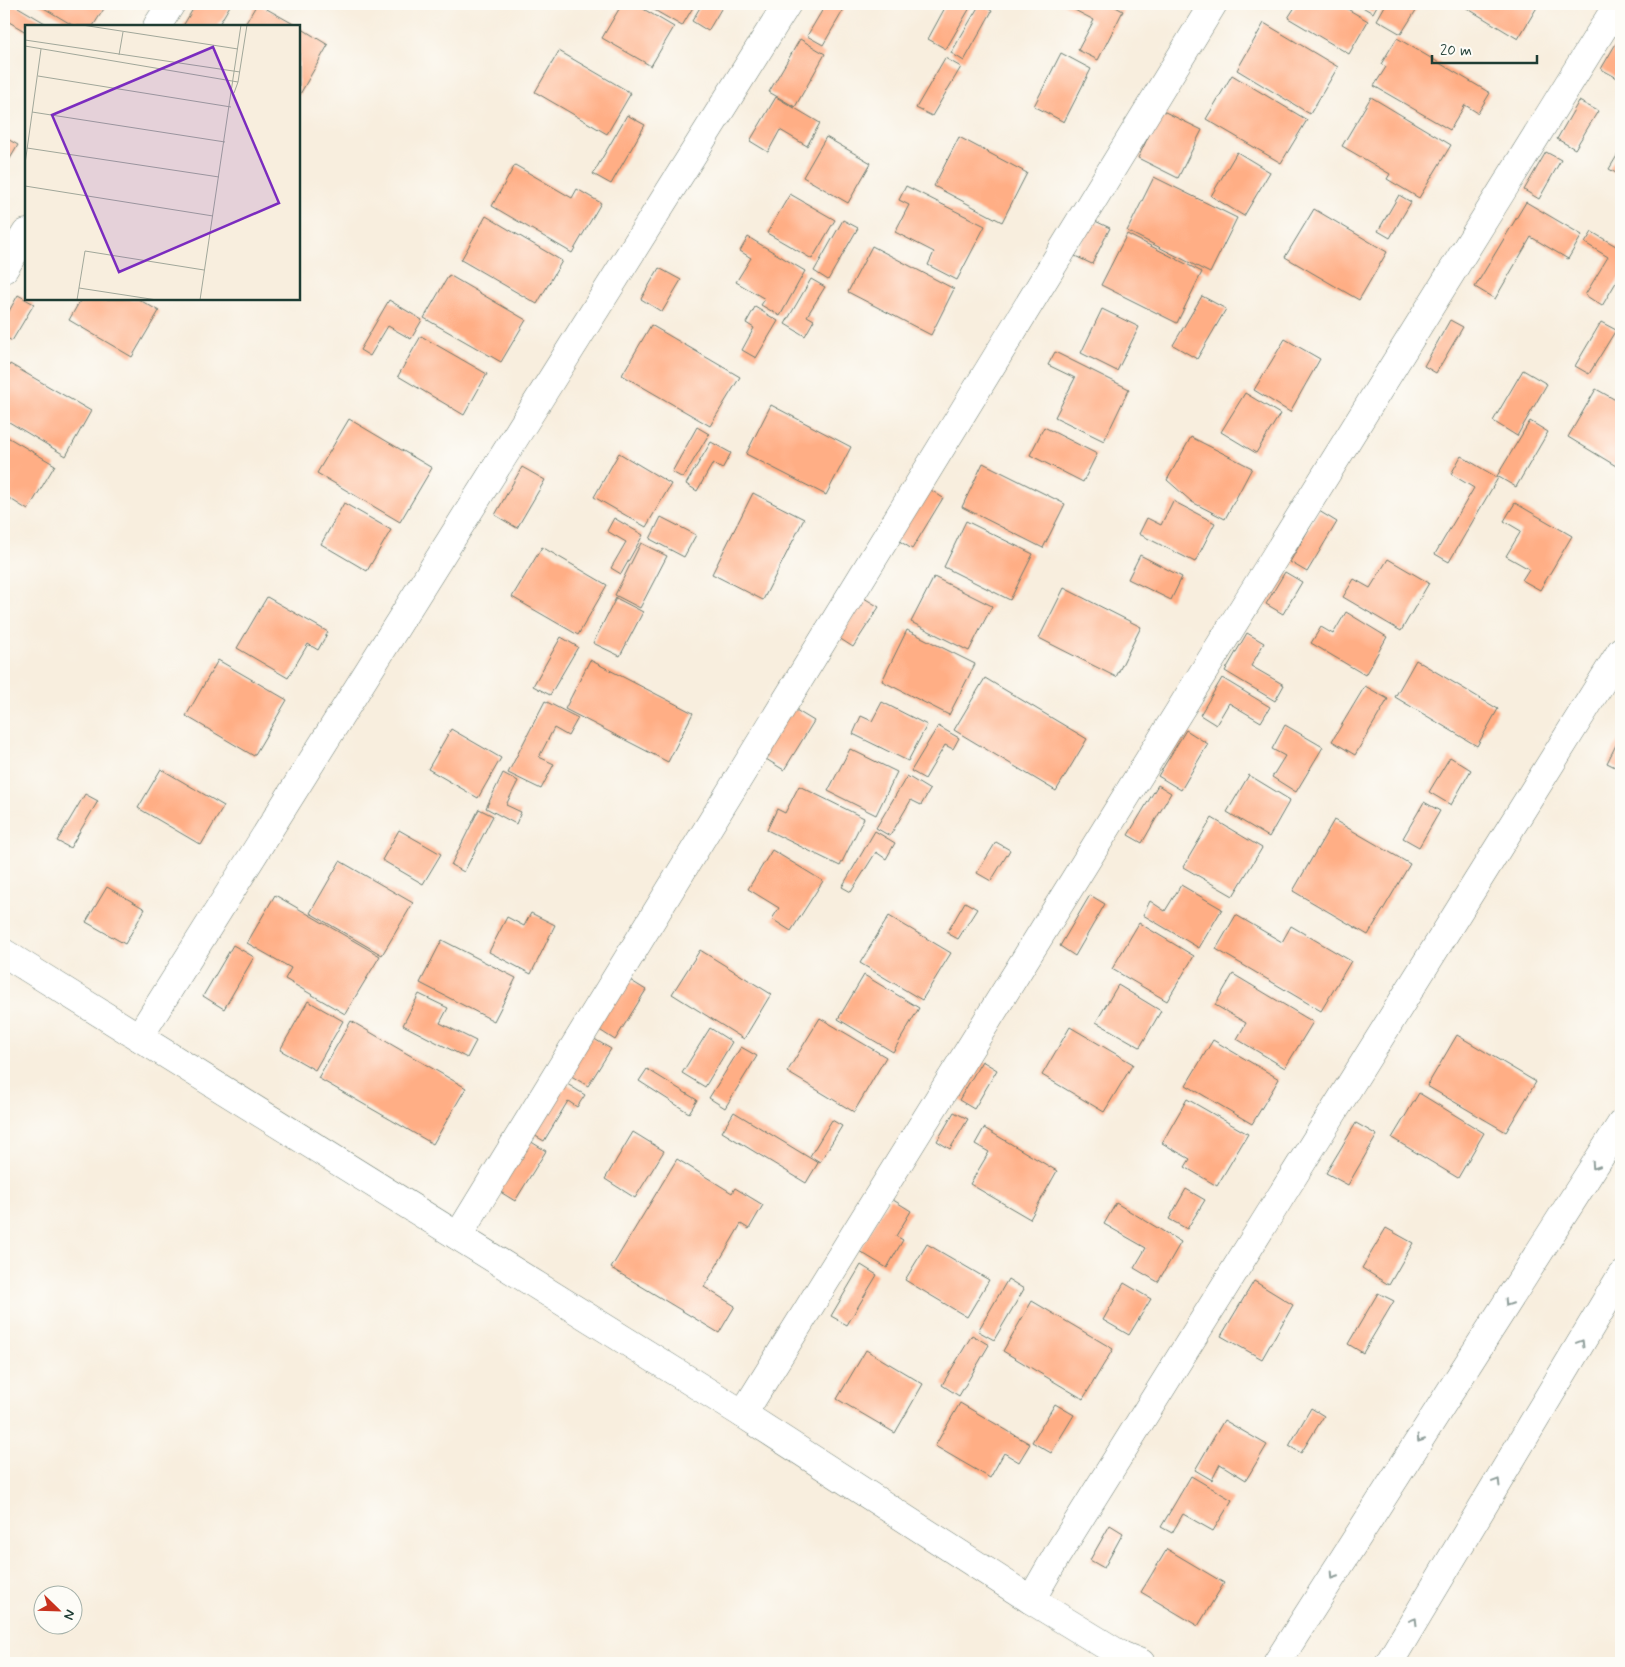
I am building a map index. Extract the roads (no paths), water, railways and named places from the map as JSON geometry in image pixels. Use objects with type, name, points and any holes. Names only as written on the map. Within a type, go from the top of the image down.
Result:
[{"type":"street","points":[[157,25],[171,4]]},
{"type":"street","points":[[139,1037],[787,4]]},
{"type":"street","points":[[458,1236],[1212,4]]},
{"type":"street","points":[[743,1414],[1618,4]]},
{"type":"street","points":[[4,269],[25,235]]},
{"type":"street","points":[[1031,1600],[1067,1538],[1621,651]]},
{"type":"street","points":[[4,953],[743,1414],[1031,1600],[1130,1660]]},
{"type":"street","points":[[1277,1663],[1621,1124]]},
{"type":"street","points":[[1389,1663],[1621,1276]]}]
